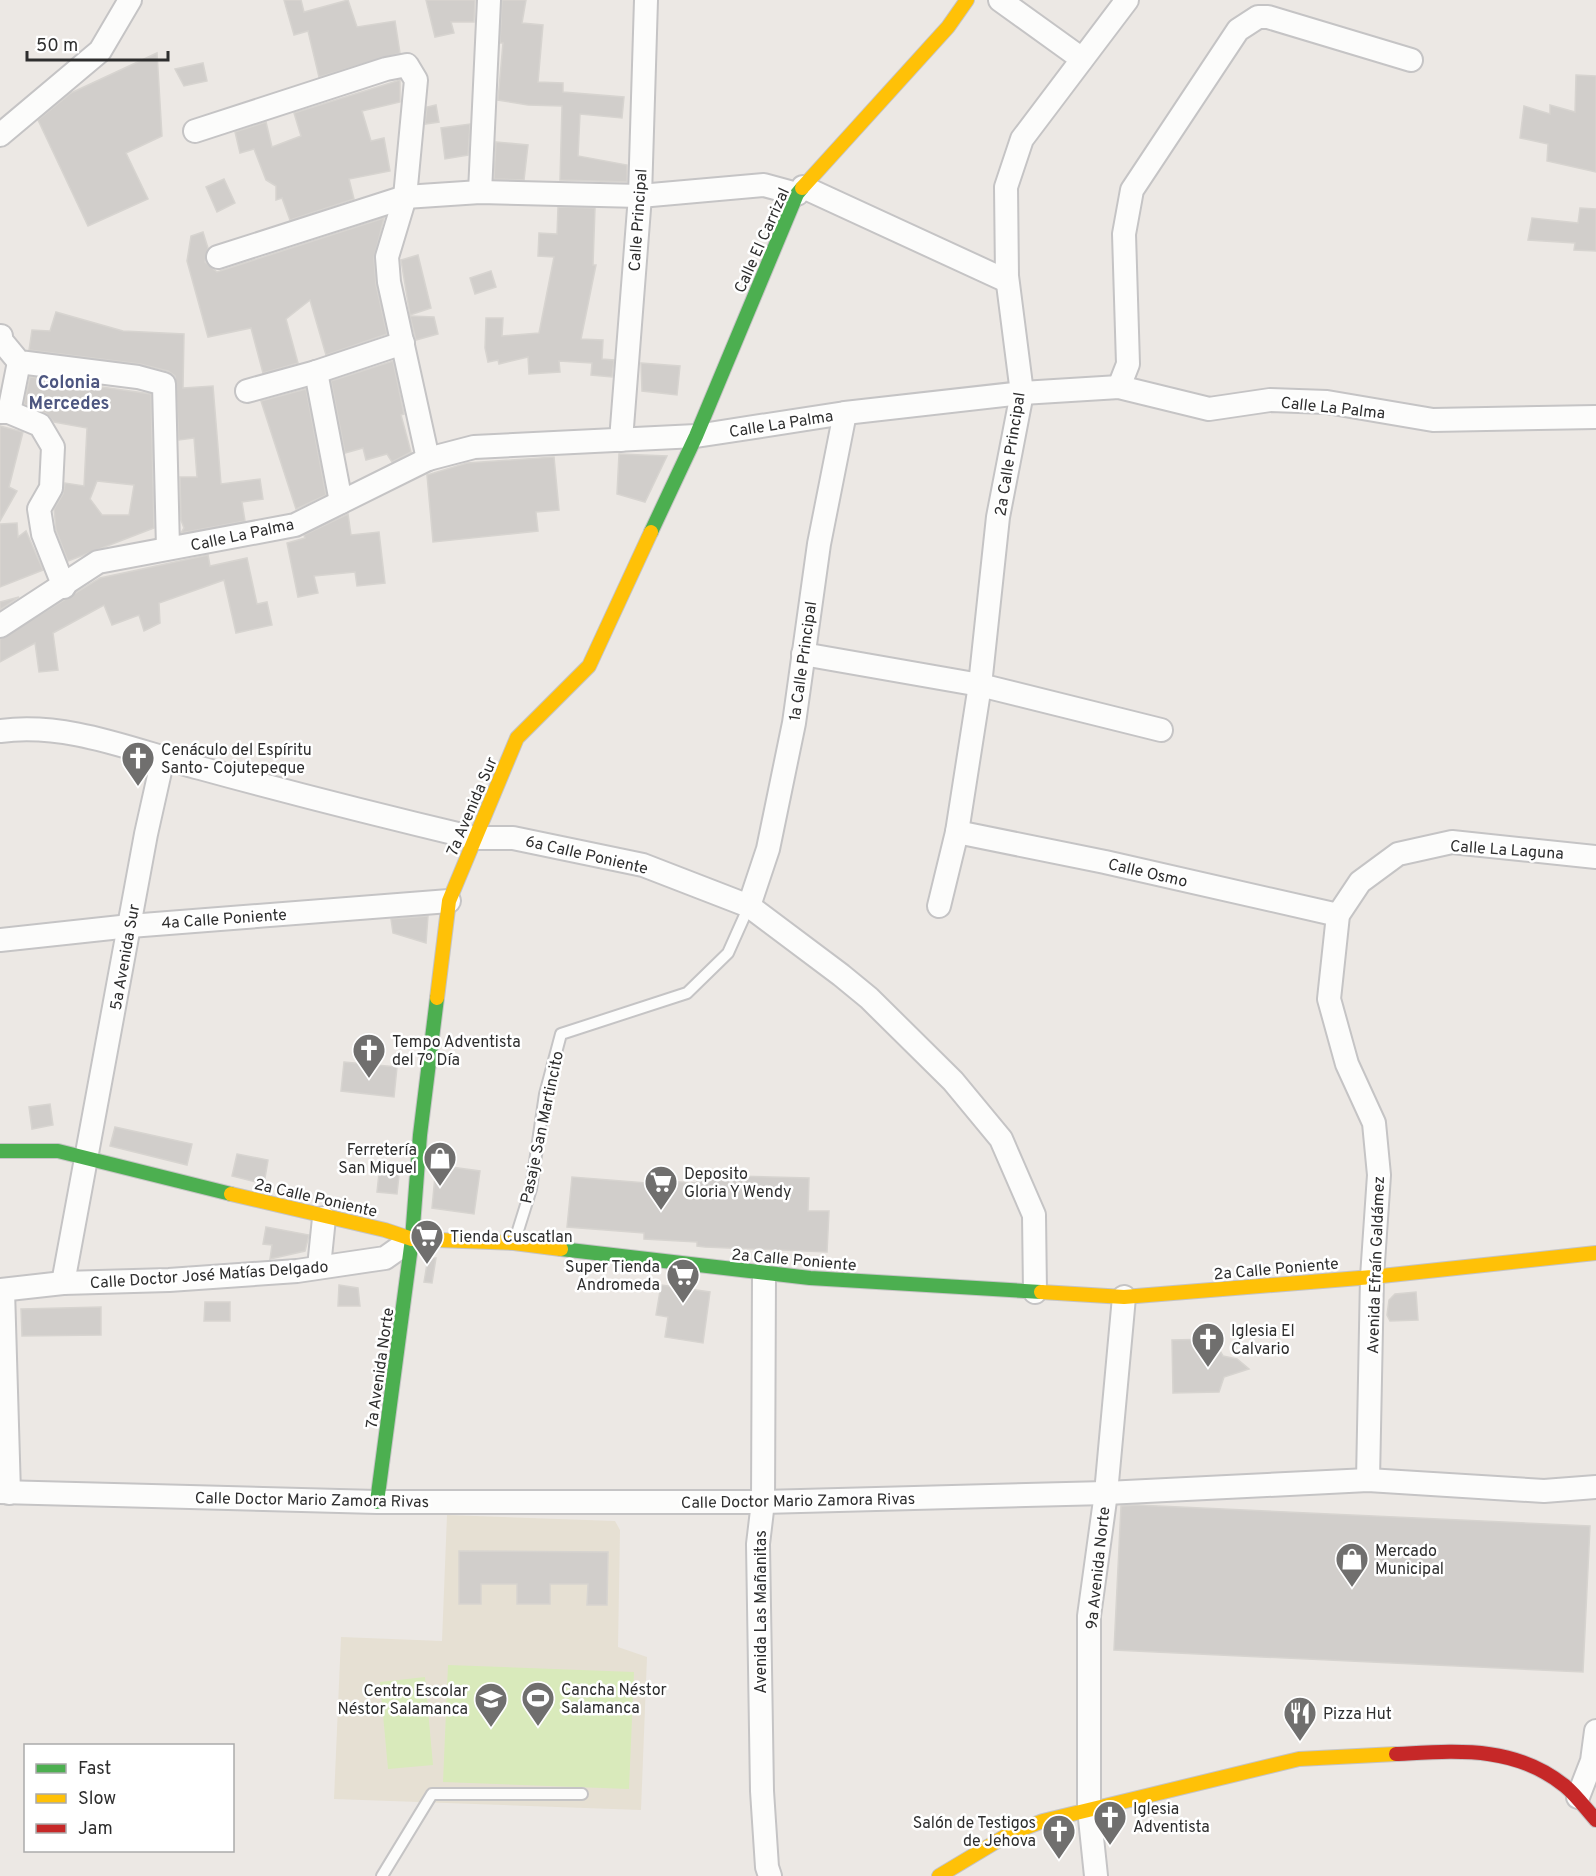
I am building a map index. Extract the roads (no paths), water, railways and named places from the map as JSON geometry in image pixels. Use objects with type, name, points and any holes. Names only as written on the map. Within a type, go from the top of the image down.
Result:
[{"type":"street","points":[[0,135],[100,51],[130,0]]},
{"type":"street","points":[[480,192],[489,0]]},
{"type":"street","name":"Calle Principal","points":[[621,440],[639,196],[646,0]]},
{"type":"street","name":"Calle El Carrizal","points":[[696,436],[800,191],[948,27],[967,0]]},
{"type":"street","points":[[1000,0],[1082,59]]},
{"type":"street","name":"2a Calle Principal","points":[[939,906],[957,832],[980,685],[999,517],[1022,393],[1008,282],[1006,187],[1022,139],[1126,0]]},
{"type":"street","points":[[1119,387],[1128,364],[1124,234],[1132,190],[1238,30],[1258,17],[1268,17],[1411,60]]},
{"type":"street","points":[[195,131],[386,69],[407,65],[416,80],[405,197],[387,257],[389,282],[428,459]]},
{"type":"street","points":[[218,257],[405,197],[480,192],[639,196],[764,185],[800,191],[1008,282]]},
{"type":"street","points":[[1,336],[0,339],[19,362],[138,377],[164,384],[168,548]]},
{"type":"street","points":[[247,391],[316,372],[403,343]]},
{"type":"street","points":[[19,362],[5,412],[40,425],[53,447],[51,488],[39,509],[43,534],[64,587]]},
{"type":"street","points":[[316,372],[341,502]]},
{"type":"street","name":"Calle La Palma","points":[[0,626],[64,587],[98,562],[295,525],[428,459],[474,447],[696,436],[845,413],[1022,393],[1119,387],[1209,409],[1270,400],[1327,402],[1433,420],[1596,417]]},
{"type":"street","name":"1a Calle Principal","points":[[748,906],[768,849],[794,723],[819,544],[845,413]]},
{"type":"street","name":"7a Avenida Sur","points":[[412,1239],[420,1135],[449,901],[518,738],[589,666],[696,436]]},
{"type":"street","points":[[803,654],[980,685],[1161,730]]},
{"type":"street","name":"6a Calle Poniente","points":[[0,731],[21,729],[88,735],[163,758],[474,838],[513,838],[643,865],[748,906],[869,998],[953,1081],[1001,1139],[1034,1215],[1035,1292]]},
{"type":"street","name":"5a Avenida Sur","points":[[63,1283],[163,758]]},
{"type":"street","name":"Calle Osmo","points":[[957,832],[1105,862],[1338,915]]},
{"type":"street","name":"Calle La Laguna","points":[[1338,915],[1360,882],[1398,854],[1452,842],[1596,856]]},
{"type":"street","name":"4a Calle Poniente","points":[[0,940],[130,926],[449,901]]},
{"type":"street","name":"Avenida Efraín Galdámez","points":[[1338,915],[1329,999],[1347,1064],[1374,1123],[1379,1175],[1372,1276],[1368,1480]]},
{"type":"street","name":"2a Calle Poniente","points":[[0,1150],[32,1149],[87,1157],[324,1218],[385,1230],[412,1239],[514,1243],[764,1275],[1124,1297],[1372,1276],[1596,1252]]},
{"type":"street","points":[[319,1267],[324,1218]]},
{"type":"street","name":"Calle Doctor José Matías Delgado","points":[[2,1290],[63,1283],[169,1280],[319,1267],[384,1258],[412,1239]]},
{"type":"street","name":"7a Avenida Norte","points":[[377,1502],[412,1239]]},
{"type":"street","name":"Avenida Las Mañanitas","points":[[762,1873],[758,1544],[763,1502],[764,1275]]},
{"type":"street","points":[[2,1290],[5,1492]]},
{"type":"street","name":"9a Avenida Norte","points":[[1096,1876],[1089,1809],[1089,1616],[1106,1493],[1124,1297]]},
{"type":"street","name":"Calle Doctor Mario Zamora Rivas","points":[[5,1492],[377,1502],[763,1502],[1106,1493],[1368,1480],[1544,1491],[1596,1487]]},
{"type":"street","points":[[1578,1797],[1594,1760],[1596,1731]]},
{"type":"street","points":[[941,1875],[1009,1834],[1043,1821],[1299,1759],[1451,1751],[1506,1755],[1552,1778],[1578,1797],[1596,1820]]},
{"type":"lane","name":"Pasaje San Martincito","points":[[514,1243],[531,1189],[545,1094],[561,1034],[687,993],[728,953],[748,906]]},
{"type":"lane","points":[[382,1876],[432,1794],[582,1794]]},
{"type":"place","name":"Cenáculo del Espíritu Santo- Cojutepeque","points":[[138,787]]},
{"type":"place","name":"Tempo Adventista del 7º Día","points":[[369,1079]]},
{"type":"place","name":"Ferretería San Miguel","points":[[440,1187]]},
{"type":"place","name":"Deposito Gloria Y Wendy","points":[[661,1211]]},
{"type":"place","name":"Tienda Cuscatlan","points":[[427,1265]]},
{"type":"place","name":"Super Tienda Andromeda","points":[[683,1304]]},
{"type":"place","name":"Iglesia El Calvario","points":[[1208,1368]]},
{"type":"place","name":"Mercado Municipal","points":[[1352,1588]]},
{"type":"place","name":"Cancha Néstor Salamanca","points":[[538,1727]]},
{"type":"place","name":"Centro Escolar Néstor Salamanca","points":[[491,1728]]},
{"type":"place","name":"Pizza Hut","points":[[1300,1742]]},
{"type":"place","name":"Iglesia Adventista","points":[[1110,1846]]},
{"type":"place","name":"Salón de Testigos de Jehova","points":[[1059,1860]]},
{"type":"district","name":"Colonia Mercedes","points":[[69,392]]}]
